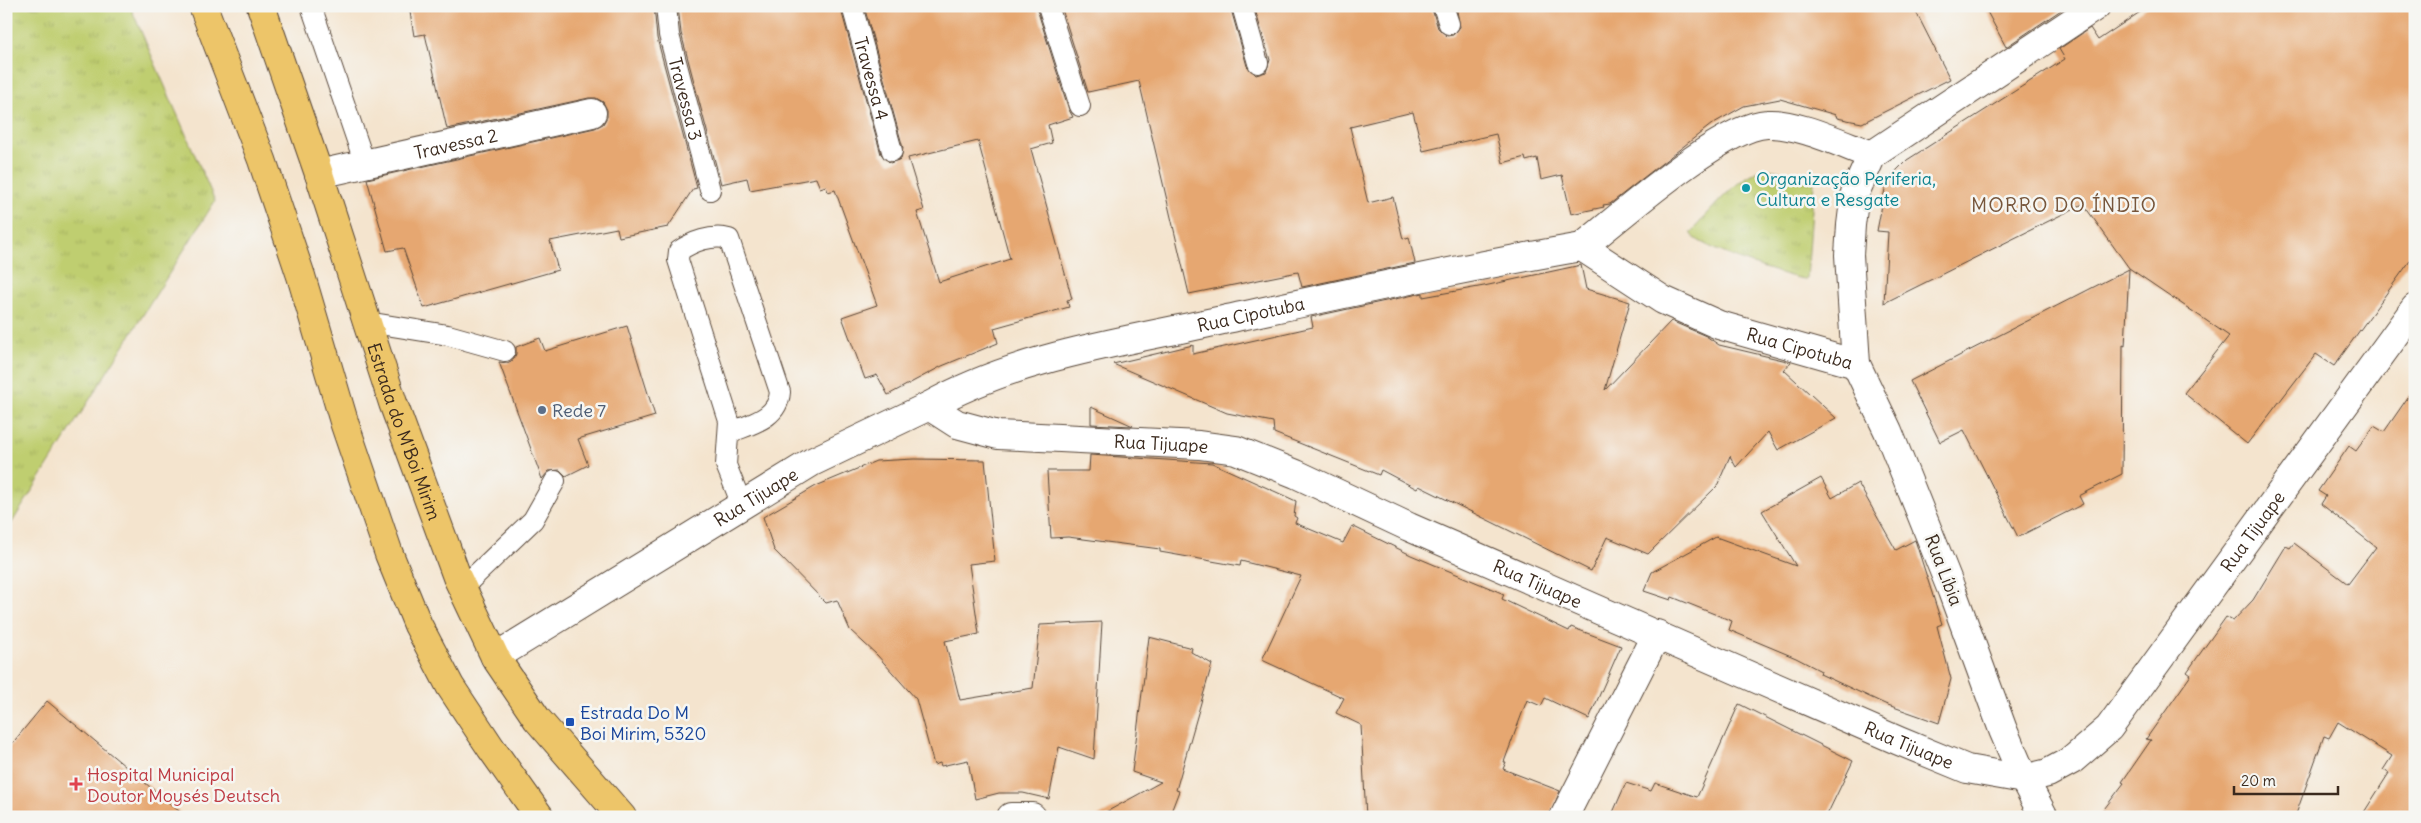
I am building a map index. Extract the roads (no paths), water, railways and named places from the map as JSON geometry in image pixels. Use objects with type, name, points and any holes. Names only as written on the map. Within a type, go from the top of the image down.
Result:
[{"type":"main road","name":"Estrada do M'Boi Mirim","points":[[261,6],[319,174],[393,403],[462,588],[495,657],[537,720],[622,817]]},
{"type":"main road","points":[[210,8],[301,276],[345,425],[393,563],[418,625],[450,686],[540,817]]},
{"type":"street","points":[[1872,155],[2096,6]]},
{"type":"street","name":"Travessa 2","points":[[319,174],[592,113]]},
{"type":"street","name":"Rua Cipotuba","points":[[929,406],[958,389],[991,376],[1090,349],[1454,270],[1582,247],[1694,159],[1734,134],[1750,127],[1778,124],[1872,155],[1855,193],[1851,225],[1849,255],[1856,364],[1719,325],[1663,300],[1582,247]]},
{"type":"street","name":"Rua Tijuape","points":[[495,657],[812,462],[929,406],[957,424],[998,436],[1199,445],[1236,450],[1296,474],[1409,527],[1899,741],[1967,768],[2024,779],[2048,773],[2072,760],[2109,728],[2415,308]]},
{"type":"street","name":"Rua Líbia","points":[[1856,364],[1892,440],[1952,591],[2003,730],[2024,779],[2044,817]]},
{"type":"street","points":[[1564,817],[1657,634]]},
{"type":"street","points":[[1011,817],[1032,817]]},
{"type":"lane","points":[[311,6],[365,164]]},
{"type":"lane","name":"Travessa 3","points":[[666,6],[669,35],[710,190]]},
{"type":"lane","name":"Travessa 4","points":[[852,6],[892,152]]},
{"type":"lane","points":[[1048,6],[1080,106]]},
{"type":"lane","points":[[1242,6],[1258,63]]},
{"type":"lane","points":[[729,433],[772,414],[779,401],[780,392],[732,245],[729,239],[723,237],[703,240],[688,245],[679,251],[678,260],[729,420],[726,465],[742,505]]},
{"type":"lane","points":[[367,322],[448,335],[505,352]]},
{"type":"lane","points":[[462,588],[533,520],[555,481]]},
{"type":"place","name":"Organização Periferia, Cultura e Resgate","points":[[1746,188]]},
{"type":"place","name":"Rede 7","points":[[542,410]]},
{"type":"place","name":"Estrada Do M Boi Mirim, 5320","points":[[570,722]]},
{"type":"place","name":"Hospital Municipal Doutor Moysés Deutsch","points":[[76,784]]},
{"type":"district","name":"MORRO DO ÍNDIO","points":[[2064,204]]}]
